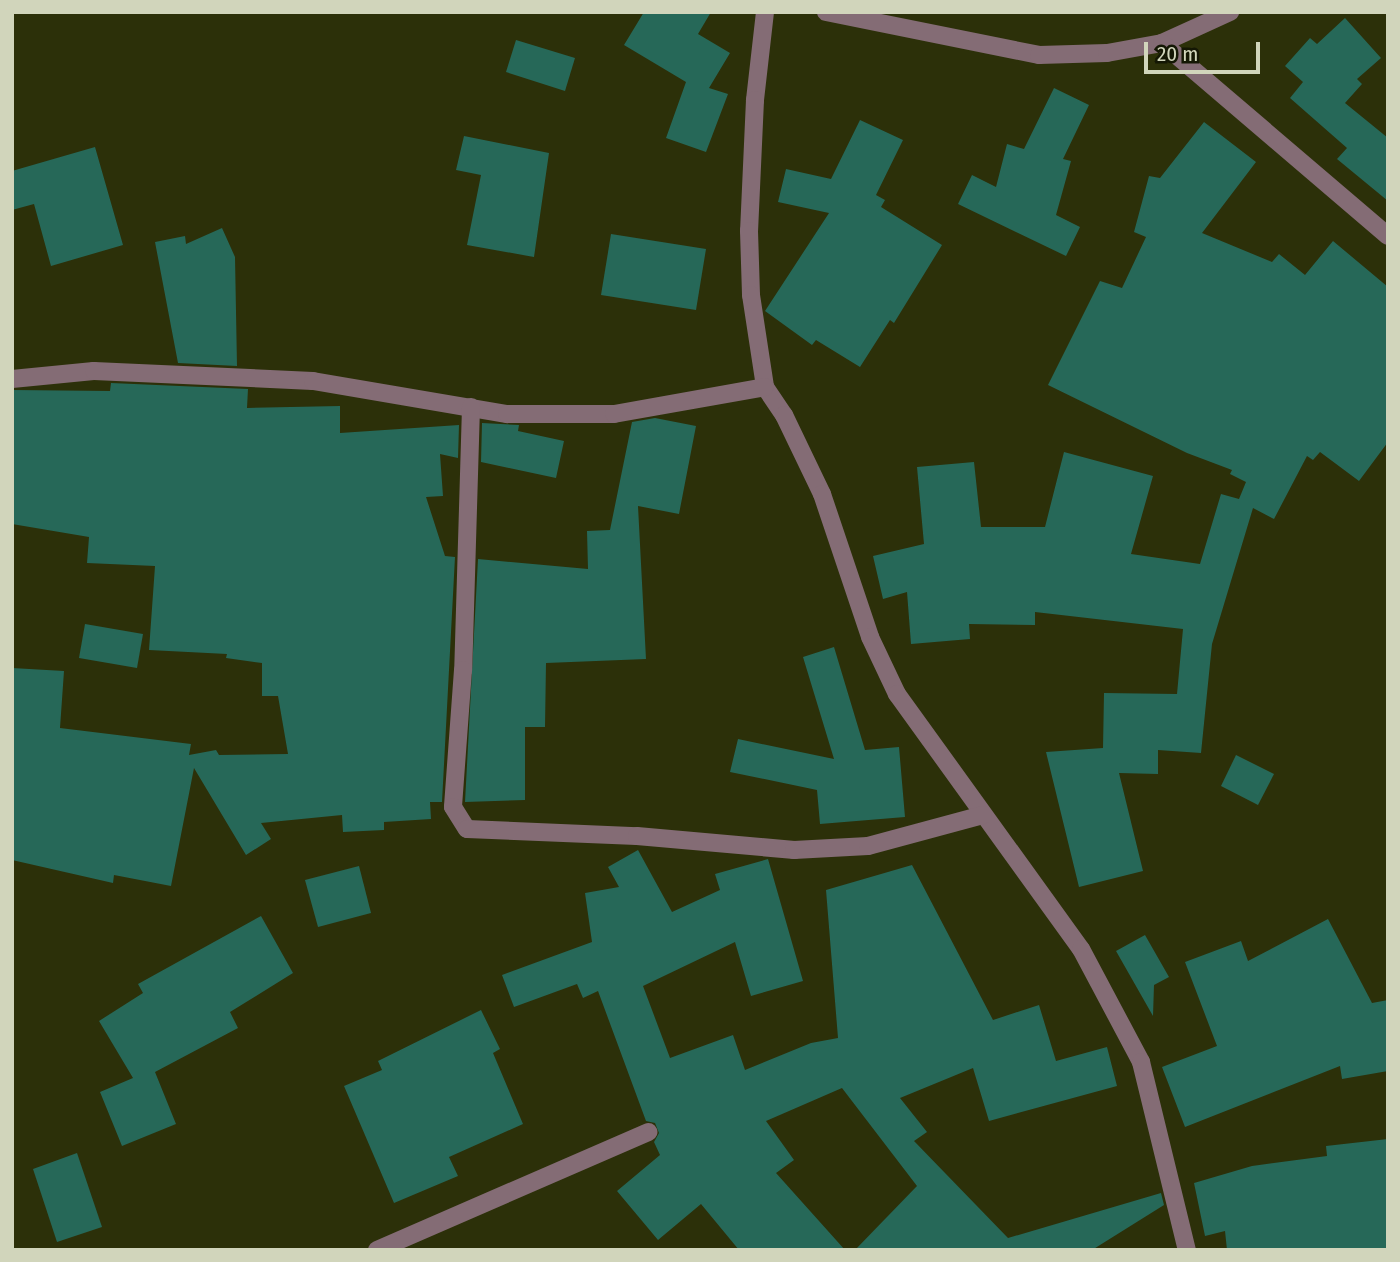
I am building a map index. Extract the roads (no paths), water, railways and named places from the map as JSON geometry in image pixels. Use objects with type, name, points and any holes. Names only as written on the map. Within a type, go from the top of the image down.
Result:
[{"type":"street","points":[[765,12],[755,100],[749,230],[751,295],[765,387],[822,494],[870,637],[897,694],[1081,949],[1141,1062],[1187,1250]]},
{"type":"street","points":[[826,12],[1039,55],[1107,53],[1162,43],[1230,12]]},
{"type":"street","points":[[1162,43],[1388,236]]},
{"type":"street","points":[[12,379],[94,371],[313,381],[507,414],[614,414],[765,387]]},
{"type":"street","points":[[471,407],[463,670],[453,807],[467,829],[637,835],[794,850],[868,846],[983,815]]},
{"type":"street","points":[[377,1250],[648,1132]]}]
